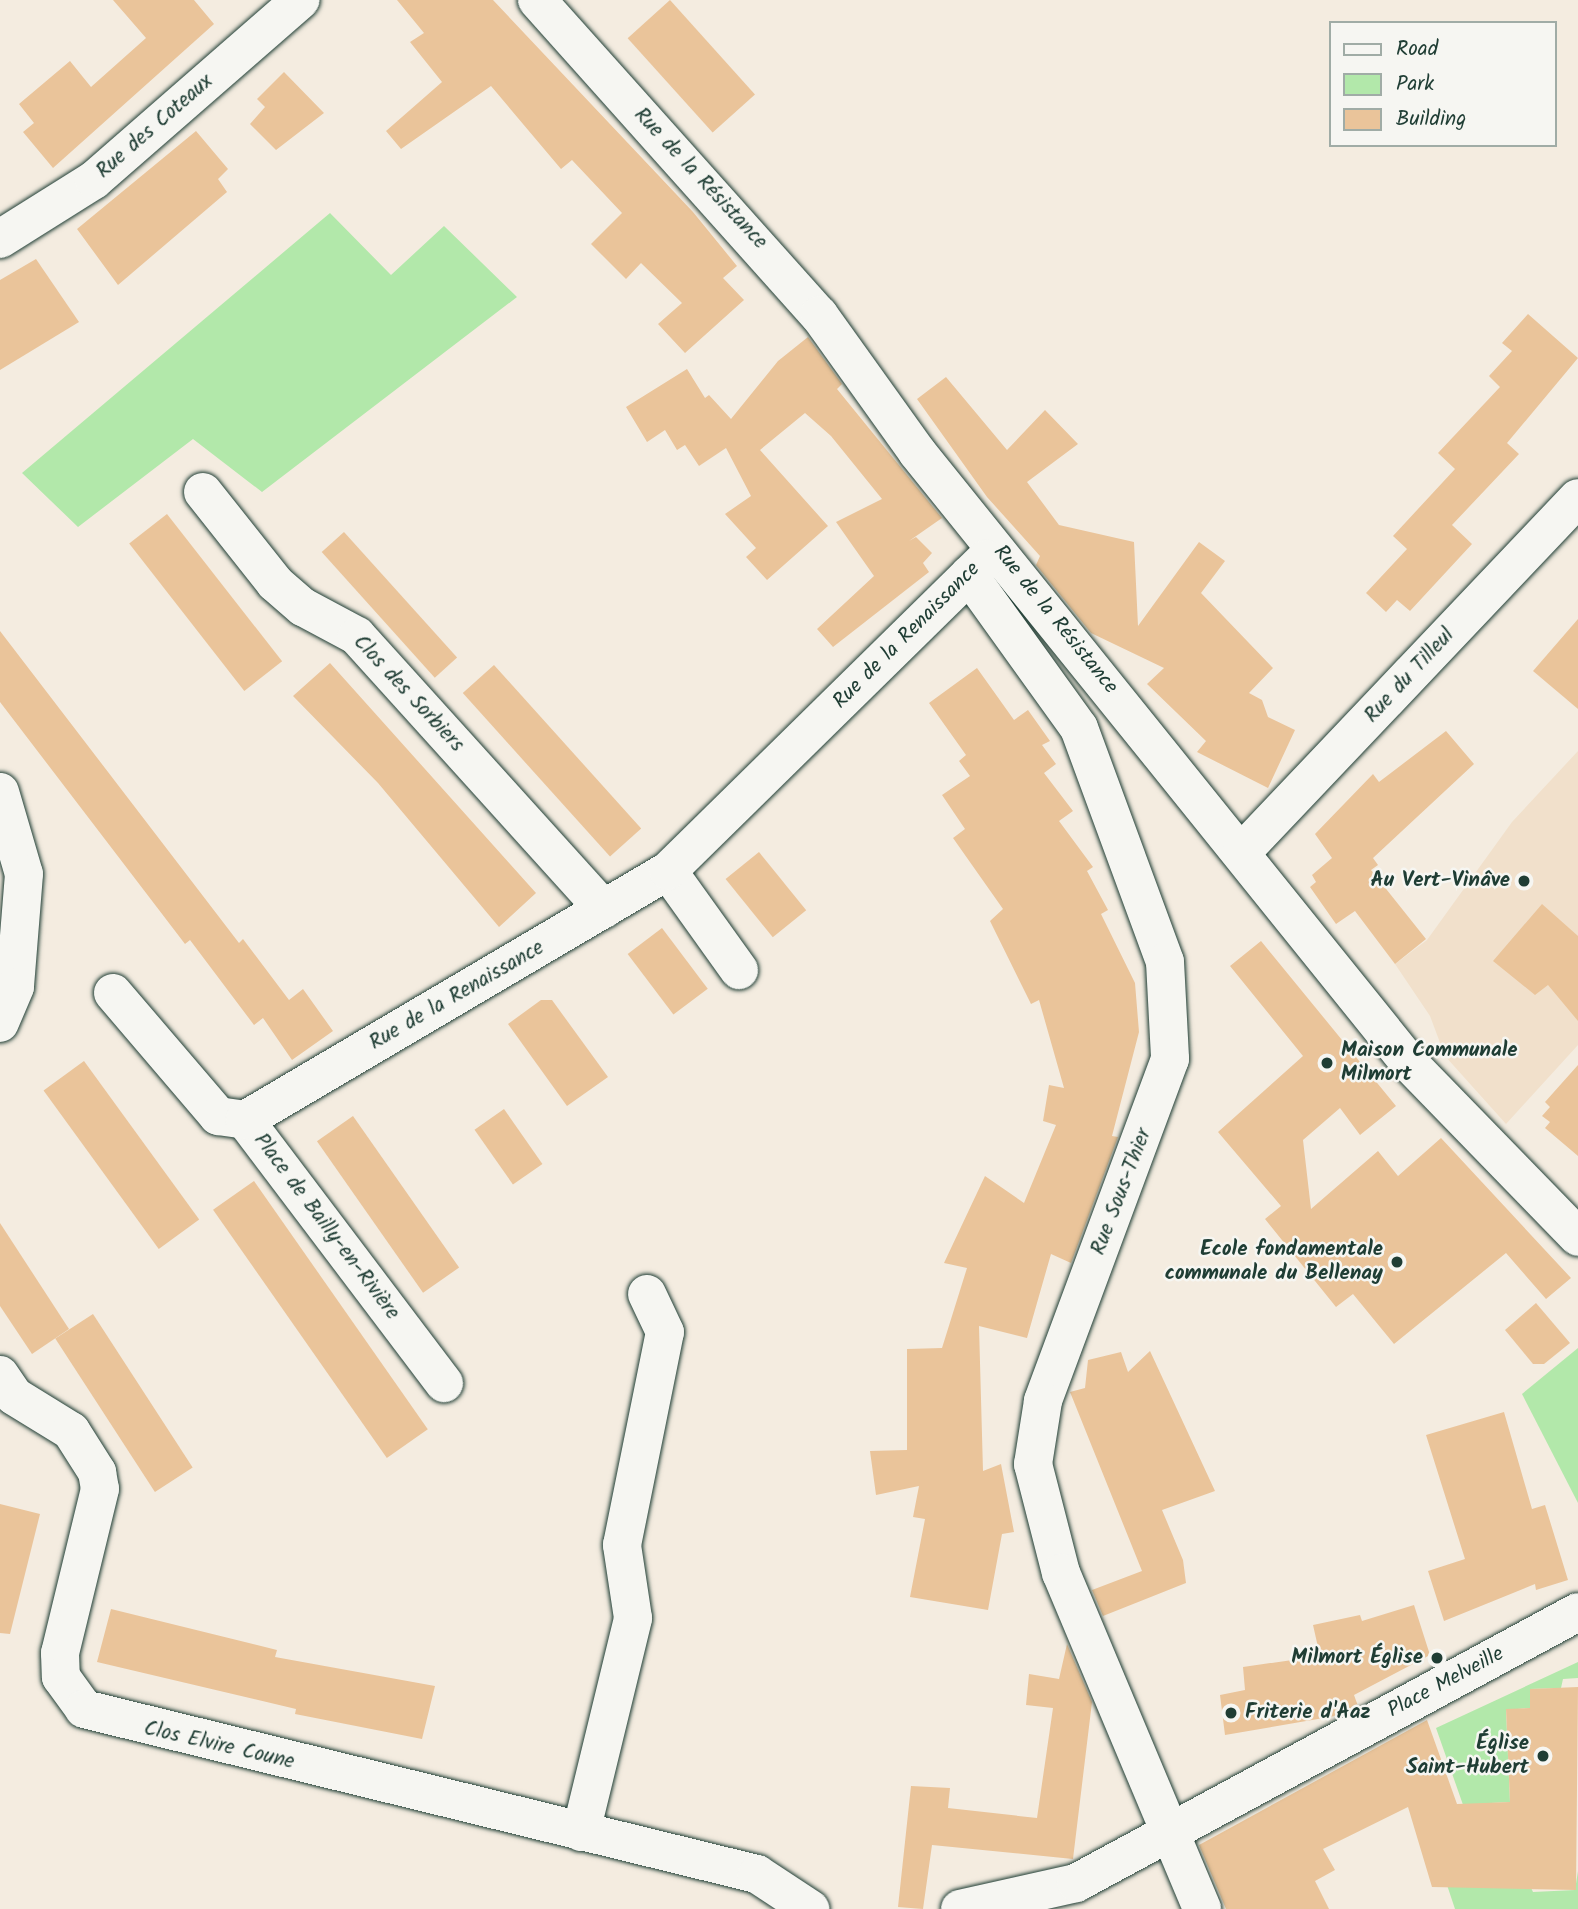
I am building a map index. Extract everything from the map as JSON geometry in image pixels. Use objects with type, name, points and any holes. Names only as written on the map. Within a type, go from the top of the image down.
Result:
[{"type":"street","name":"Rue des Coteaux","points":[[0,239],[94,180],[300,0]]},
{"type":"street","name":"Rue de la Résistance","points":[[537,0],[777,263],[917,452],[997,547],[1410,1065],[1578,1237]]},
{"type":"street","name":"Clos des Sorbiers","points":[[203,492],[275,583],[303,607],[357,636],[604,909]]},
{"type":"street","name":"Rue du Tilleul","points":[[1241,853],[1578,498]]},
{"type":"street","name":"Rue de la Renaissance","points":[[245,1120],[668,871],[997,547]]},
{"type":"street","name":"Rue Sous-Thier","points":[[969,575],[1058,693],[1085,740],[1165,962],[1170,1059],[1043,1401],[1033,1464],[1061,1573],[1164,1830],[1202,1909]]},
{"type":"street","points":[[0,792],[24,874],[15,986],[0,1023]]},
{"type":"street","points":[[668,871],[739,970]]},
{"type":"street","name":"Place de Bailly-en-Rivière","points":[[113,993],[218,1116],[245,1120],[443,1384]]},
{"type":"street","points":[[581,1832],[633,1618],[622,1545],[665,1332],[647,1294]]},
{"type":"street","name":"Clos Elvire Coune","points":[[0,1374],[14,1396],[71,1431],[100,1489],[60,1653],[61,1677],[84,1709],[757,1874],[810,1909]]},
{"type":"street","name":"Place Melveille","points":[[960,1909],[1076,1883],[1164,1830],[1578,1612]]},
{"type":"shaded area","name":"Au Vert-Vinâve","points":[[1578,751],[1578,1045],[1506,1124],[1445,1056],[1430,1016],[1395,964],[1427,940],[1512,822]]},
{"type":"green space","points":[[330,213],[391,275],[444,226],[517,297],[262,492],[193,439],[78,527],[22,473]]},
{"type":"green space","points":[[1578,1348],[1578,1503],[1522,1394]]},
{"type":"green space","points":[[1578,1662],[1578,1678],[1563,1679],[1561,1688],[1530,1689],[1530,1708],[1506,1710],[1510,1802],[1491,1803],[1533,1892],[1575,1890],[1578,1871],[1578,1909],[1455,1909],[1447,1885],[1468,1819],[1436,1728]]},
{"type":"building","points":[[113,0],[194,0],[214,24],[53,168],[23,132],[34,123],[19,104],[70,61],[91,87],[146,38]]},
{"type":"building","points":[[397,0],[493,0],[693,212],[737,266],[723,278],[744,300],[685,353],[658,324],[682,303],[641,263],[626,279],[591,244],[622,213],[572,160],[561,169],[491,86],[401,149],[386,131],[442,82],[410,42],[424,33]]},
{"type":"building","points":[[670,0],[755,94],[713,133],[628,38]]},
{"type":"building","points":[[284,72],[324,113],[276,150],[250,124],[265,107],[257,99]]},
{"type":"building","points":[[196,131],[228,169],[218,179],[227,192],[118,285],[77,229]]},
{"type":"building","points":[[36,259],[79,322],[0,370],[0,280]]},
{"type":"building","points":[[1528,314],[1578,358],[1507,443],[1519,454],[1452,525],[1472,544],[1410,611],[1397,600],[1386,612],[1366,593],[1407,549],[1393,536],[1455,469],[1438,453],[1500,387],[1489,376],[1512,351],[1502,343]]},
{"type":"building","points":[[808,337],[842,384],[837,389],[942,518],[909,541],[916,537],[932,553],[923,563],[929,572],[833,647],[817,629],[874,576],[836,522],[882,499],[831,436],[805,413],[760,450],[828,526],[767,580],[746,557],[756,548],[725,514],[751,496],[726,448],[699,466],[685,445],[677,450],[665,430],[647,442],[626,407],[687,369],[705,398],[709,395],[731,419],[778,361]]},
{"type":"building","points":[[946,377],[1007,450],[1045,410],[1078,444],[1027,482],[1059,525],[1134,542],[1138,626],[1199,542],[1225,561],[1201,593],[1273,668],[1249,693],[1262,700],[1268,717],[1295,730],[1268,788],[1197,752],[1206,741],[1147,684],[1164,668],[1091,633],[1036,565],[1040,556],[987,497],[917,399]]},
{"type":"building","points":[[167,514],[282,661],[244,691],[129,544]]},
{"type":"building","points":[[344,532],[457,658],[435,678],[322,552]]},
{"type":"building","points":[[1578,619],[1578,709],[1533,671]]},
{"type":"building","points":[[0,631],[239,943],[243,939],[289,1000],[303,989],[333,1031],[292,1060],[263,1018],[254,1025],[190,940],[185,944],[0,702]]},
{"type":"building","points":[[330,663],[536,893],[499,927],[378,783],[293,696]]},
{"type":"building","points":[[494,665],[641,828],[610,857],[463,693]]},
{"type":"building","points":[[977,668],[1014,720],[1028,710],[1050,741],[1042,745],[1056,764],[1044,773],[1073,811],[1059,821],[1093,867],[1087,871],[1108,910],[1101,914],[1135,983],[1139,1032],[1112,1136],[1118,1137],[1071,1263],[1051,1254],[1027,1338],[979,1326],[983,1471],[1001,1464],[1014,1532],[1002,1534],[988,1610],[910,1597],[925,1519],[913,1517],[919,1486],[876,1495],[870,1451],[907,1450],[907,1349],[942,1348],[967,1268],[944,1263],[985,1176],[1024,1203],[1056,1125],[1043,1121],[1049,1085],[1064,1088],[1039,1000],[1031,1004],[990,921],[1003,909],[953,838],[965,829],[942,795],[970,776],[959,761],[966,755],[929,703]]},
{"type":"building","points":[[1446,731],[1474,764],[1373,858],[1378,865],[1371,870],[1426,939],[1395,964],[1355,911],[1336,924],[1310,887],[1316,882],[1312,875],[1332,858],[1315,834],[1373,774],[1379,782]]},
{"type":"building","points":[[759,852],[806,910],[773,937],[726,879]]},
{"type":"building","points":[[1542,904],[1578,936],[1578,1021],[1548,985],[1535,995],[1493,961]]},
{"type":"building","points":[[662,928],[708,989],[673,1015],[628,954]]},
{"type":"building","points":[[1261,941],[1396,1106],[1360,1135],[1340,1108],[1303,1140],[1311,1209],[1378,1151],[1398,1176],[1441,1138],[1571,1278],[1546,1299],[1506,1253],[1394,1344],[1353,1294],[1336,1307],[1265,1219],[1281,1206],[1218,1132],[1303,1056],[1230,966]]},
{"type":"building","points":[[541,1000],[552,1000],[608,1077],[567,1106],[508,1024]]},
{"type":"building","points":[[84,1061],[199,1220],[159,1249],[44,1090]]},
{"type":"building","points":[[1578,1065],[1578,1156],[1545,1128],[1550,1122],[1542,1116],[1550,1107],[1545,1102]]},
{"type":"building","points":[[504,1109],[542,1164],[513,1185],[475,1130]]},
{"type":"building","points":[[353,1116],[459,1268],[423,1293],[317,1141]]},
{"type":"building","points":[[254,1181],[428,1429],[387,1458],[213,1210]]},
{"type":"building","points":[[0,1223],[69,1329],[32,1354],[0,1306]]},
{"type":"building","points":[[1536,1303],[1570,1343],[1544,1364],[1533,1364],[1505,1330]]},
{"type":"building","points":[[93,1314],[193,1467],[155,1492],[55,1339]]},
{"type":"building","points":[[1150,1351],[1215,1491],[1162,1510],[1183,1560],[1186,1583],[1103,1616],[1092,1590],[1142,1571],[1070,1392],[1085,1388],[1088,1360],[1121,1352],[1128,1372]]},
{"type":"building","points":[[1504,1412],[1532,1509],[1545,1505],[1568,1580],[1536,1590],[1535,1584],[1444,1621],[1428,1571],[1465,1559],[1426,1435]]},
{"type":"building","points":[[0,1504],[40,1514],[10,1634],[0,1633]]},
{"type":"building","points":[[1414,1605],[1430,1655],[1354,1695],[1358,1706],[1341,1715],[1225,1735],[1220,1695],[1245,1690],[1243,1667],[1320,1656],[1313,1625],[1360,1615],[1362,1621]]},
{"type":"building","points":[[111,1609],[277,1650],[275,1657],[435,1686],[422,1739],[295,1714],[296,1709],[97,1662]]},
{"type":"building","points":[[1067,1644],[1092,1702],[1073,1859],[932,1845],[923,1909],[898,1907],[911,1786],[950,1788],[948,1808],[1037,1818],[1053,1708],[1026,1705],[1029,1674],[1059,1679]]},
{"type":"building","points":[[1578,1687],[1576,1890],[1432,1887],[1408,1807],[1323,1849],[1335,1870],[1315,1881],[1329,1909],[1226,1909],[1199,1845],[1427,1720],[1457,1804],[1510,1802],[1506,1709],[1530,1708],[1530,1689]]},
{"type":"place","name":"Au Vert-Vinâve","points":[[1524,881]]},
{"type":"place","name":"Maison Communale Milmort","points":[[1327,1063]]},
{"type":"place","name":"Ecole fondamentale communale du Bellenay","points":[[1397,1262]]},
{"type":"place","name":"Milmort Église","points":[[1437,1658]]},
{"type":"place","name":"Friterie d'Aaz","points":[[1231,1713]]},
{"type":"place","name":"Église Saint-Hubert","points":[[1543,1756]]}]
